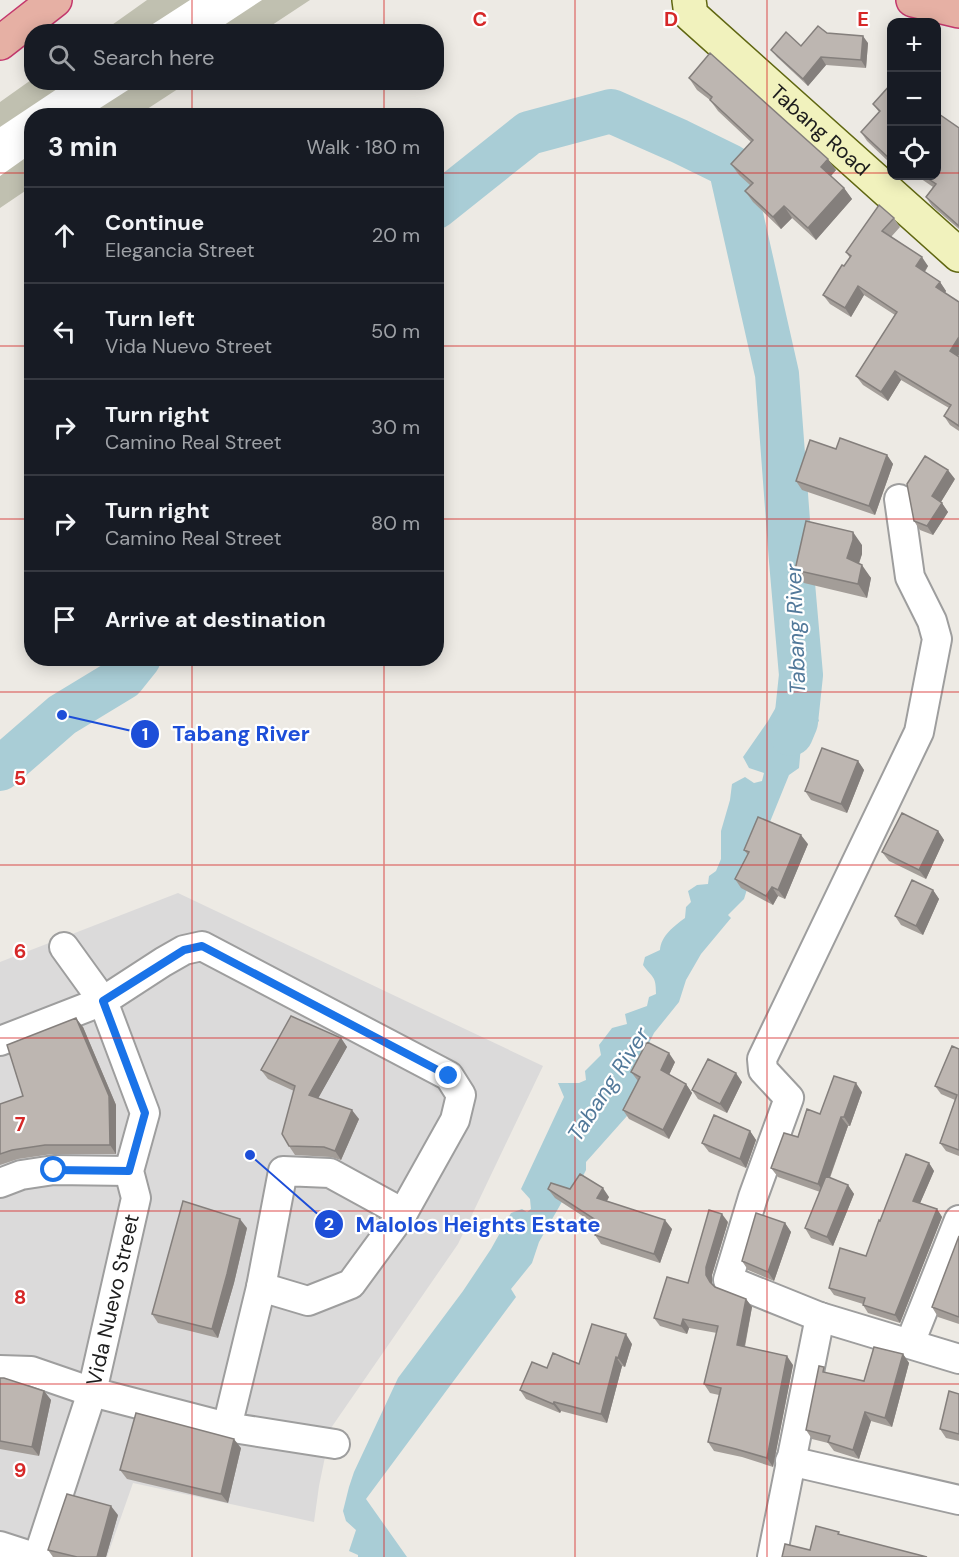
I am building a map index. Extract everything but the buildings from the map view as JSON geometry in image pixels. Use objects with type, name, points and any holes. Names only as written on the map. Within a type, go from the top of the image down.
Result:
[{"type":"highway","points":[[24,24],[55,0]]},
{"type":"highway","points":[[913,0],[959,11]]},
{"type":"highway","points":[[0,43],[24,24]]},
{"type":"main road","name":"Tabang Road","points":[[689,0],[691,15],[959,255]]},
{"type":"street","points":[[899,499],[910,577],[932,621],[937,639],[919,732],[762,1059],[763,1070],[789,1098],[753,1197],[728,1280],[820,1317],[959,1359]]},
{"type":"street","points":[[0,1041],[103,1001],[184,950],[202,946],[449,1076],[461,1095],[455,1120],[403,1213],[351,1284],[308,1301],[261,1287]]},
{"type":"street","name":"Vida Nuevo Street","points":[[36,1557],[92,1392],[136,1198],[129,1171],[145,1113],[103,1001],[63,947]]},
{"type":"street","points":[[0,1183],[21,1175],[54,1170],[129,1171]]},
{"type":"street","points":[[227,1427],[261,1287],[283,1171],[330,1173],[403,1213]]},
{"type":"street","points":[[910,1343],[959,1220]]},
{"type":"street","points":[[772,1557],[820,1317]]},
{"type":"street","points":[[0,1370],[31,1371],[92,1392],[227,1427],[335,1443]]},
{"type":"street","points":[[790,1461],[959,1500]]},
{"type":"street","points":[[0,1546],[36,1557]]},
{"type":"shaded area","points":[[147,0],[310,0],[274,24],[113,24]]},
{"type":"shaded area","points":[[24,85],[24,90],[176,90],[149,108],[24,108],[24,192],[0,208],[0,102]]},
{"type":"shaded area","points":[[178,893],[543,1066],[458,1244],[331,1428],[314,1522],[133,1483],[107,1557],[0,1557],[0,962]]},
{"type":"water","points":[[801,675],[819,721],[802,735],[799,768],[789,775],[761,844],[744,899],[728,915],[731,918],[701,954],[686,980],[679,1002],[654,1033],[638,1065],[642,1071],[627,1116],[586,1162],[586,1170],[577,1188],[566,1189],[563,1200],[539,1242],[532,1263],[511,1289],[516,1297],[366,1499],[407,1557],[358,1557],[349,1551],[356,1530],[346,1521],[343,1511],[354,1472],[398,1378],[463,1291],[491,1249],[511,1213],[522,1209],[527,1212],[531,1209],[530,1199],[521,1189],[564,1097],[558,1083],[579,1083],[586,1080],[585,1071],[601,1055],[599,1045],[612,1028],[627,1024],[625,1014],[647,1006],[649,997],[656,994],[655,980],[643,965],[645,957],[660,950],[665,936],[685,918],[686,907],[691,902],[688,891],[697,885],[708,884],[709,876],[716,871],[721,859],[721,831],[732,784],[745,777],[754,783],[762,781],[764,773],[749,768],[743,757],[783,695]]},
{"type":"pier","points":[[190,0],[262,0],[226,24],[153,24]]},
{"type":"pier","points":[[56,90],[128,90],[100,108],[28,108]]},
{"type":"pier","points":[[24,111],[24,159],[0,176],[0,127]]},
{"type":"waterway","name":"Tabang River","points":[[444,201],[529,133],[611,111],[730,166],[777,374],[801,675],[796,722],[791,734]]},
{"type":"waterway","name":"Tabang River","points":[[0,769],[62,715],[123,678],[133,666]]},
{"type":"place","name":"Tabang River","points":[[62,715]]},
{"type":"place","name":"Malolos Heights Estate","points":[[250,1155]]},
{"type":"route","points":[[54,1170],[129,1171],[145,1113],[103,1001],[184,950],[202,946],[449,1076]]}]
